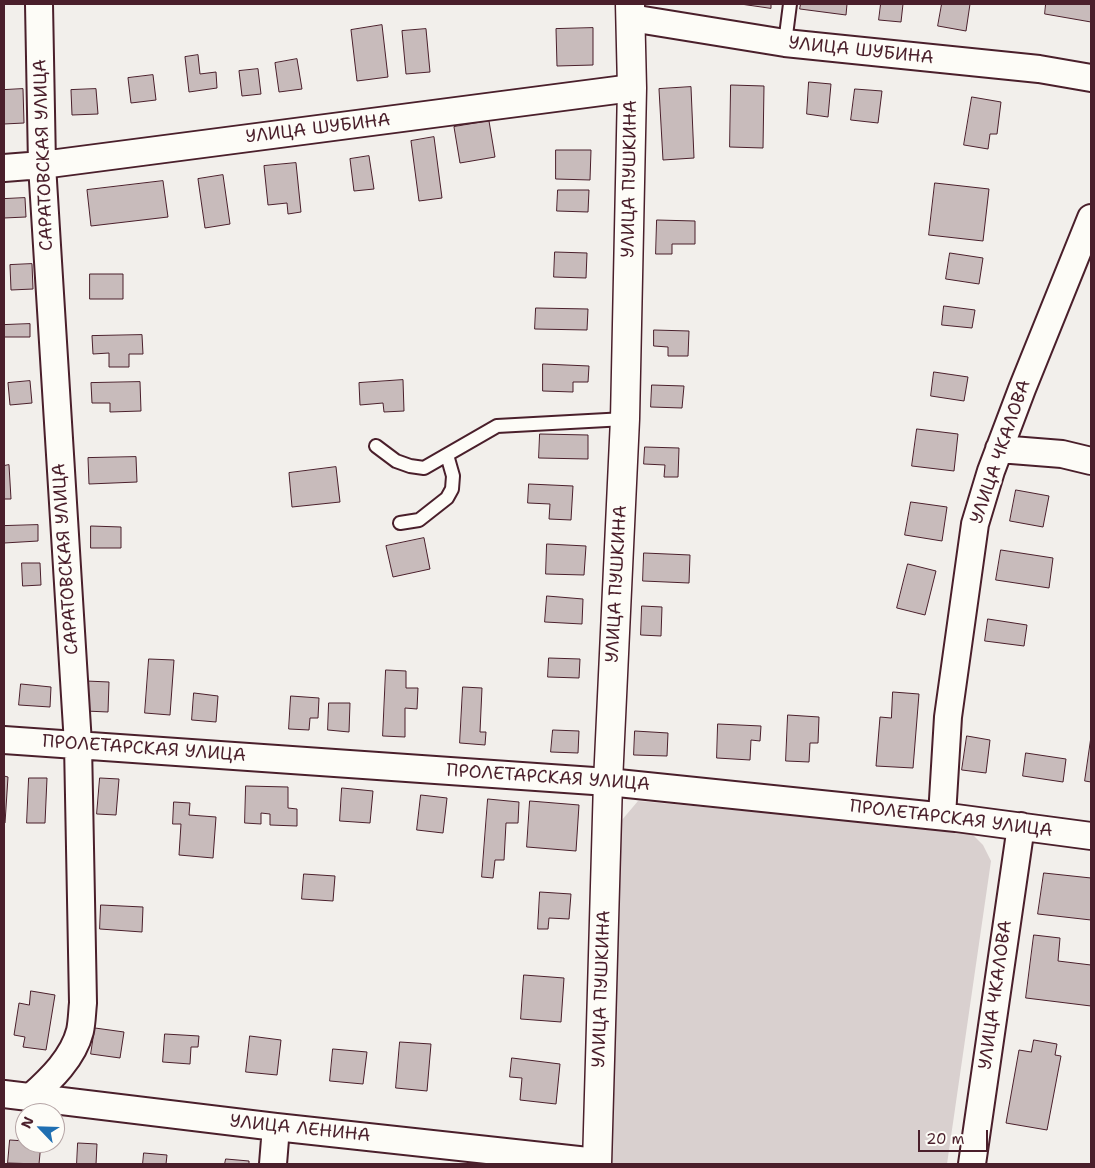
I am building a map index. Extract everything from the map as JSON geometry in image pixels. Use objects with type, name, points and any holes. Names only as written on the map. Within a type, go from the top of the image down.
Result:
[{"type":"street","name":"САРАТОВСКАЯ УЛИЦА","points":[[31,1097],[50,1081],[62,1066],[80,1031],[83,1003],[78,744],[42,165],[39,4]]},
{"type":"street","name":"УЛИЦА ШУБИНА","points":[[631,11],[785,43],[1038,69],[1091,78]]},
{"type":"street","name":"УЛИЦА ПУШКИНА","points":[[597,1163],[608,782],[625,419],[632,88],[631,11]]},
{"type":"street","name":"УЛИЦА ШУБИНА","points":[[4,168],[42,165],[632,88]]},
{"type":"street","name":"УЛИЦА ЧКАЛОВА","points":[[942,816],[948,716],[975,524],[999,449],[1091,218]]},
{"type":"street","points":[[999,449],[1054,454],[1091,461]]},
{"type":"street","name":"ПРОЛЕТАРСКАЯ УЛИЦА","points":[[4,740],[608,782],[942,816],[1091,836]]},
{"type":"street","name":"УЛИЦА ЧКАЛОВА","points":[[972,1164],[1021,826]]},
{"type":"street","name":"УЛИЦА ЛЕНИНА","points":[[4,1094],[597,1163]]},
{"type":"street","points":[[273,1164],[276,1127]]},
{"type":"lane","points":[[785,43],[790,4]]},
{"type":"lane","points":[[376,446],[396,461],[424,468],[497,426],[625,419]]},
{"type":"lane","points":[[400,523],[419,520],[447,498],[452,490],[453,476],[447,454]]},
{"type":"shaded area","points":[[638,801],[969,831],[983,845],[991,861],[947,1164],[602,1164],[616,827]]},
{"type":"building","points":[[741,4],[771,4],[771,8]]},
{"type":"building","points":[[801,4],[847,4],[846,15],[800,9]]},
{"type":"building","points":[[881,4],[903,4],[901,22],[879,20]]},
{"type":"building","points":[[942,4],[970,4],[966,31],[938,26]]},
{"type":"building","points":[[1046,4],[1091,4],[1091,22],[1045,14]]},
{"type":"building","points":[[382,25],[388,77],[357,81],[351,30]]},
{"type":"building","points":[[593,28],[593,65],[557,66],[556,29]]},
{"type":"building","points":[[426,29],[430,72],[406,74],[402,31]]},
{"type":"building","points":[[198,55],[200,74],[216,72],[217,88],[189,92],[185,57]]},
{"type":"building","points":[[297,59],[302,89],[279,92],[275,63]]},
{"type":"building","points":[[258,69],[261,94],[242,96],[239,71]]},
{"type":"building","points":[[153,75],[156,100],[131,103],[128,78]]},
{"type":"building","points":[[809,82],[831,84],[828,117],[807,114]]},
{"type":"building","points":[[731,85],[764,86],[763,148],[730,147]]},
{"type":"building","points":[[691,87],[694,158],[663,160],[659,89]]},
{"type":"building","points":[[23,89],[24,123],[4,124],[4,90]]},
{"type":"building","points":[[96,89],[98,114],[72,115],[71,90]]},
{"type":"building","points":[[855,89],[882,91],[878,123],[851,120]]},
{"type":"building","points":[[972,97],[1001,102],[997,134],[990,134],[988,149],[964,145]]},
{"type":"building","points":[[489,121],[495,157],[460,163],[454,127]]},
{"type":"building","points":[[434,137],[442,198],[419,201],[411,141]]},
{"type":"building","points":[[556,150],[591,150],[590,180],[556,179]]},
{"type":"building","points":[[369,156],[374,189],[354,191],[350,159]]},
{"type":"building","points":[[296,163],[301,212],[288,214],[287,203],[268,205],[264,166]]},
{"type":"building","points":[[223,175],[230,224],[205,228],[198,179]]},
{"type":"building","points":[[163,181],[168,217],[91,226],[87,190]]},
{"type":"building","points":[[935,183],[989,189],[983,241],[929,235]]},
{"type":"building","points":[[558,190],[589,190],[588,212],[557,211]]},
{"type":"building","points":[[25,198],[26,217],[4,218],[4,199]]},
{"type":"building","points":[[657,220],[695,221],[695,244],[672,244],[672,254],[656,254]]},
{"type":"building","points":[[555,252],[587,253],[586,278],[554,277]]},
{"type":"building","points":[[950,253],[983,258],[979,284],[946,279]]},
{"type":"building","points":[[32,264],[33,289],[11,290],[10,265]]},
{"type":"building","points":[[90,274],[123,274],[123,299],[90,299]]},
{"type":"building","points":[[944,306],[975,310],[972,328],[942,325]]},
{"type":"building","points":[[536,308],[588,309],[587,330],[535,329]]},
{"type":"building","points":[[30,324],[30,337],[4,337],[4,325]]},
{"type":"building","points":[[654,330],[689,331],[688,356],[668,356],[668,347],[654,346]]},
{"type":"building","points":[[142,335],[143,354],[129,354],[129,367],[109,367],[109,353],[93,354],[92,336]]},
{"type":"building","points":[[543,364],[589,366],[588,382],[573,382],[573,392],[543,391]]},
{"type":"building","points":[[934,372],[968,377],[964,401],[931,396]]},
{"type":"building","points":[[403,380],[404,411],[384,412],[383,403],[360,405],[359,383]]},
{"type":"building","points":[[30,381],[32,403],[10,405],[8,383]]},
{"type":"building","points":[[140,382],[141,411],[110,412],[110,403],[92,403],[91,383]]},
{"type":"building","points":[[652,385],[684,386],[682,408],[651,407]]},
{"type":"building","points":[[917,429],[958,434],[954,471],[912,466]]},
{"type":"building","points":[[540,434],[588,435],[588,459],[539,458]]},
{"type":"building","points":[[645,447],[679,448],[678,477],[664,477],[665,465],[644,464]]},
{"type":"building","points":[[136,457],[137,482],[89,484],[88,458]]},
{"type":"building","points":[[9,465],[11,499],[4,499],[4,466]]},
{"type":"building","points":[[336,467],[340,502],[292,507],[289,473]]},
{"type":"building","points":[[529,484],[573,486],[571,520],[549,519],[550,504],[528,503]]},
{"type":"building","points":[[1016,490],[1049,496],[1043,527],[1010,521]]},
{"type":"building","points":[[911,502],[947,507],[942,541],[905,535]]},
{"type":"building","points":[[38,525],[38,541],[4,543],[4,526]]},
{"type":"building","points":[[91,526],[121,527],[121,548],[91,548]]},
{"type":"building","points":[[424,538],[430,569],[393,577],[386,546]]},
{"type":"building","points":[[547,544],[586,546],[584,575],[546,574]]},
{"type":"building","points":[[1001,550],[1053,558],[1049,588],[996,580]]},
{"type":"building","points":[[644,553],[690,555],[689,583],[643,581]]},
{"type":"building","points":[[22,563],[40,563],[41,585],[23,586]]},
{"type":"building","points":[[908,564],[936,571],[925,615],[897,608]]},
{"type":"building","points":[[547,596],[583,599],[582,624],[545,622]]},
{"type":"building","points":[[642,606],[662,607],[661,636],[641,635]]},
{"type":"building","points":[[988,619],[1027,625],[1024,646],[985,641]]},
{"type":"building","points":[[549,658],[580,659],[579,678],[548,677]]},
{"type":"building","points":[[149,659],[174,660],[170,715],[145,713]]},
{"type":"building","points":[[386,670],[406,671],[406,688],[418,688],[417,709],[405,708],[405,737],[383,736]]},
{"type":"building","points":[[86,681],[109,682],[108,712],[85,711]]},
{"type":"building","points":[[21,684],[51,687],[50,707],[19,705]]},
{"type":"building","points":[[463,687],[482,688],[480,732],[486,732],[485,745],[460,743]]},
{"type":"building","points":[[893,692],[919,694],[913,768],[876,766],[880,717],[891,718]]},
{"type":"building","points":[[194,693],[218,696],[216,722],[192,720]]},
{"type":"building","points":[[291,696],[319,698],[318,718],[310,718],[309,730],[289,729]]},
{"type":"building","points":[[329,703],[350,703],[349,732],[328,730]]},
{"type":"building","points":[[788,715],[819,717],[818,743],[810,743],[809,762],[786,761]]},
{"type":"building","points":[[718,724],[761,726],[760,741],[751,740],[750,760],[717,758]]},
{"type":"building","points":[[553,730],[579,731],[578,753],[551,752]]},
{"type":"building","points":[[635,731],[668,733],[667,756],[634,755]]},
{"type":"building","points":[[967,736],[990,740],[986,773],[962,770]]},
{"type":"building","points":[[1091,737],[1091,782],[1085,781]]},
{"type":"building","points":[[1026,753],[1066,759],[1063,782],[1023,776]]},
{"type":"building","points":[[4,776],[8,777],[5,823],[4,823]]},
{"type":"building","points":[[29,778],[47,778],[45,823],[27,823]]},
{"type":"building","points":[[100,778],[119,779],[116,815],[97,814]]},
{"type":"building","points":[[246,786],[288,787],[288,808],[297,809],[297,826],[270,825],[270,814],[261,813],[261,824],[245,823]]},
{"type":"building","points":[[342,788],[373,791],[370,823],[340,821]]},
{"type":"building","points":[[421,795],[447,798],[443,833],[417,830]]},
{"type":"building","points":[[488,799],[519,802],[518,823],[506,823],[504,860],[495,860],[493,878],[482,877]]},
{"type":"building","points":[[530,801],[579,805],[576,851],[527,847]]},
{"type":"building","points":[[174,802],[190,803],[189,815],[216,817],[213,858],[179,855],[181,824],[173,824]]},
{"type":"building","points":[[1044,873],[1091,878],[1091,920],[1038,914]]},
{"type":"building","points":[[304,874],[335,876],[333,901],[302,899]]},
{"type":"building","points":[[540,892],[571,894],[569,919],[549,918],[548,929],[538,929]]},
{"type":"building","points":[[101,905],[143,907],[142,932],[100,929]]},
{"type":"building","points":[[1034,935],[1060,938],[1058,961],[1091,965],[1091,1006],[1026,998]]},
{"type":"building","points":[[524,975],[564,978],[561,1022],[521,1019]]},
{"type":"building","points":[[31,991],[55,995],[46,1050],[23,1047],[25,1037],[14,1035],[19,1003],[29,1005]]},
{"type":"building","points":[[95,1028],[124,1032],[120,1058],[91,1054]]},
{"type":"building","points":[[165,1034],[199,1036],[198,1047],[191,1047],[190,1064],[163,1062]]},
{"type":"building","points":[[250,1036],[281,1040],[277,1075],[246,1072]]},
{"type":"building","points":[[1034,1040],[1057,1044],[1055,1055],[1061,1056],[1047,1130],[1006,1123],[1019,1050],[1031,1052]]},
{"type":"building","points":[[400,1042],[431,1044],[427,1091],[396,1088]]},
{"type":"building","points":[[333,1049],[367,1052],[363,1084],[330,1081]]},
{"type":"building","points":[[512,1058],[560,1064],[556,1104],[520,1100],[522,1078],[510,1077]]},
{"type":"building","points":[[10,1140],[15,1140],[15,1153],[40,1153],[39,1164],[8,1163]]},
{"type":"building","points":[[78,1143],[97,1144],[96,1164],[77,1164]]},
{"type":"building","points":[[144,1153],[167,1155],[166,1164],[143,1164]]},
{"type":"building","points":[[226,1159],[249,1161],[249,1164],[225,1164]]}]
